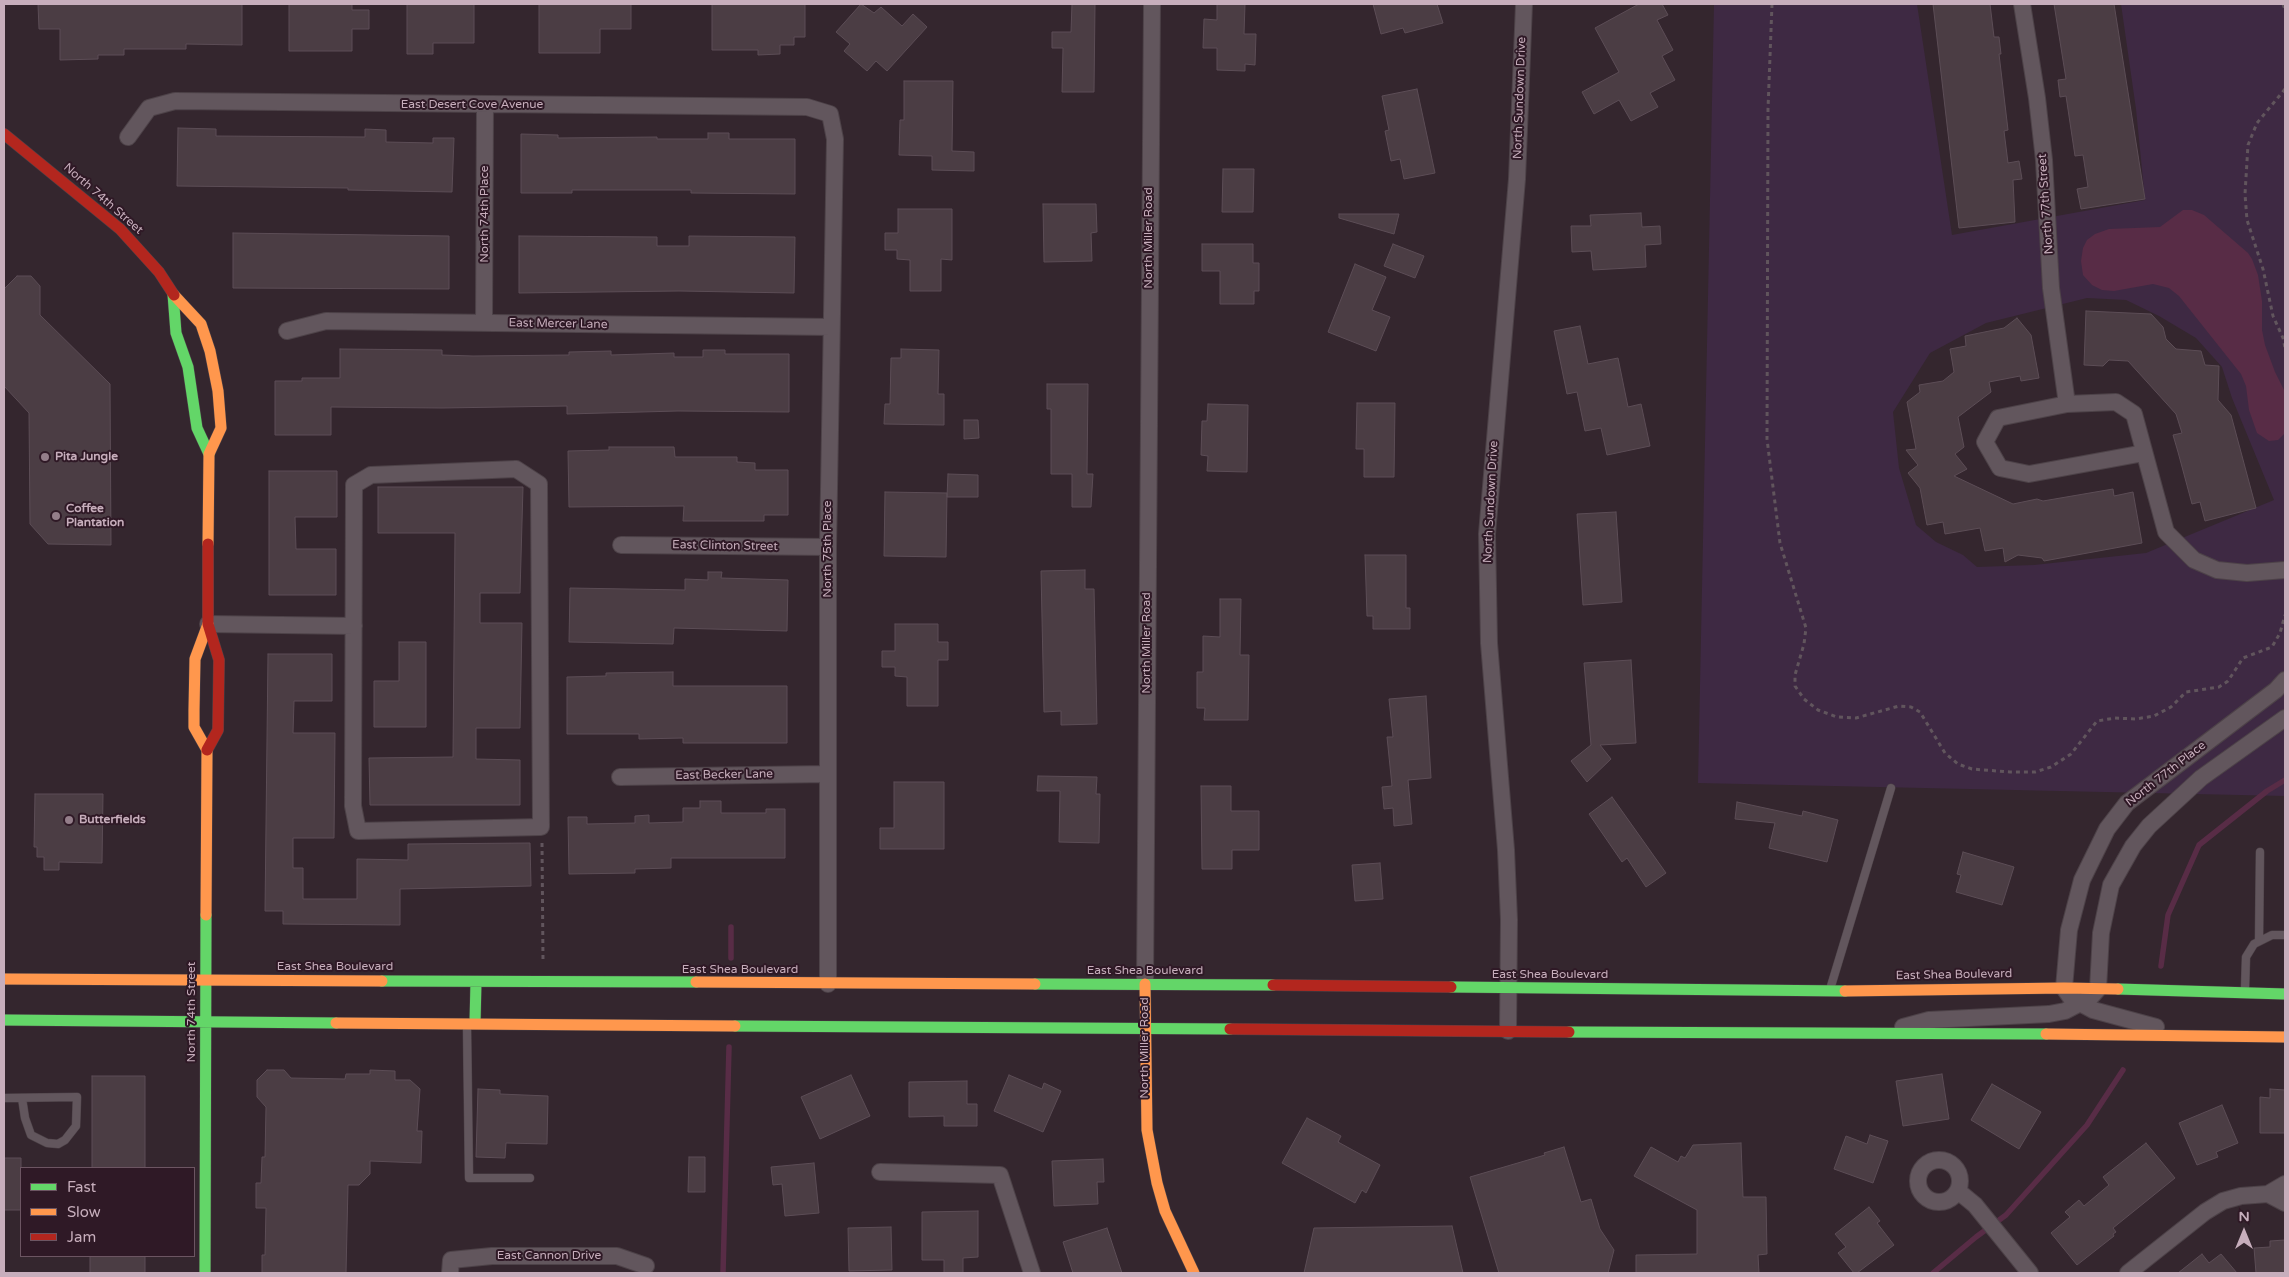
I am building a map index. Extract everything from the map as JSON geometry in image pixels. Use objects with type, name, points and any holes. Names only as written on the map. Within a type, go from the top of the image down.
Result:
[{"type":"main road","name":"North 74th Street","points":[[4,134],[120,229],[159,272],[174,294],[200,324],[210,352],[218,391],[221,428],[210,454],[208,624],[219,660],[218,730],[206,750]]},
{"type":"main road","name":"North 74th Street","points":[[174,294],[176,333],[188,367],[197,428],[210,454]]},
{"type":"main road","name":"North 74th Street","points":[[205,1273],[206,750],[194,727],[194,710],[195,659],[208,624]]},
{"type":"main road","name":"East Shea Boulevard","points":[[4,980],[1145,984],[1830,991],[2064,988],[2285,994]]},
{"type":"main road","points":[[471,1023],[476,982]]},
{"type":"main road","name":"North Miller Road","points":[[1145,984],[1147,1130],[1157,1183],[1178,1242],[1194,1273]]},
{"type":"main road","points":[[4,1020],[686,1026],[1145,1027],[1318,1031],[2285,1037]]},
{"type":"street","name":"North Miller Road","points":[[1145,984],[1149,179],[1152,4]]},
{"type":"street","name":"North Sundown Drive","points":[[1508,1031],[1509,920],[1506,850],[1489,643],[1487,534],[1517,179],[1524,4]]},
{"type":"street","name":"North 77th Street","points":[[2022,4],[2037,98],[2044,160],[2051,288],[2067,404]]},
{"type":"street","name":"East Desert Cove Avenue","points":[[128,137],[149,108],[175,101],[485,106],[807,107],[830,114]]},
{"type":"street","name":"North 74th Place","points":[[484,323],[485,106]]},
{"type":"street","name":"North 75th Place","points":[[828,984],[828,547],[835,139],[830,114]]},
{"type":"street","name":"East Mercer Lane","points":[[287,331],[326,322],[831,327]]},
{"type":"street","points":[[2144,453],[2029,474],[2000,468],[1985,442],[1998,418],[2067,404],[2116,402],[2134,414],[2166,532],[2194,560],[2217,570],[2247,573],[2285,570]]},
{"type":"street","points":[[516,469],[539,484],[542,827],[358,831],[353,806],[354,485],[371,475],[516,469]]},
{"type":"street","name":"East Clinton Street","points":[[621,545],[828,547]]},
{"type":"street","points":[[208,624],[354,626]]},
{"type":"street","name":"North 77th Place","points":[[2064,988],[2069,930],[2082,880],[2107,829],[2127,803],[2276,690],[2285,680]]},
{"type":"street","name":"North 77th Place","points":[[2098,989],[2100,933],[2111,885],[2133,846],[2149,826],[2202,778],[2285,718]]},
{"type":"street","name":"East Becker Lane","points":[[620,777],[827,774]]},
{"type":"street","points":[[2064,988],[2071,998],[2110,1016],[2190,1035]]},
{"type":"street","points":[[1879,1034],[1930,1020],[2049,1014],[2066,1011],[2081,1004],[2098,989]]},
{"type":"street","points":[[880,1172],[1000,1175],[1032,1273]]},
{"type":"street","points":[[2128,1273],[2205,1212],[2223,1201],[2241,1196],[2268,1194],[2285,1184]]},
{"type":"street","points":[[1958,1191],[1976,1205],[2030,1273]]},
{"type":"street","points":[[2268,1194],[2285,1202]]},
{"type":"street","name":"East Cannon Drive","points":[[451,1266],[492,1256],[617,1256],[646,1266]]},
{"type":"lane","points":[[1830,991],[1891,788]]},
{"type":"lane","points":[[2259,941],[2260,852]]},
{"type":"lane","points":[[2245,993],[2246,957],[2254,944],[2272,935],[2285,935]]},
{"type":"lane","points":[[471,1023],[469,1178],[530,1178]]},
{"type":"lane","points":[[4,1098],[22,1098],[78,1098],[76,1126],[58,1144],[47,1143],[32,1136],[25,1118],[22,1098]]},
{"type":"path","points":[[1772,4],[1767,144],[1767,439],[1780,543],[1806,628],[1804,644],[1795,675],[1795,686],[1804,699],[1818,710],[1837,717],[1856,718],[1899,706],[1911,707],[1920,712],[1945,753],[1958,764],[1972,769],[2035,772],[2051,767],[2071,754],[2097,721],[2154,716],[2171,707],[2186,692],[2219,687],[2228,681],[2243,658],[2272,647],[2280,633],[2285,614]]},
{"type":"path","points":[[2283,4],[2285,10]]},
{"type":"path","points":[[2285,89],[2257,123],[2248,145],[2244,194],[2247,220],[2263,269],[2273,316],[2283,338],[2285,348]]},
{"type":"path","points":[[542,827],[544,982]]},
{"type":"shaded area","points":[[1714,4],[1917,4],[1952,235],[2145,200],[2136,109],[2121,4],[2285,4],[2285,796],[1698,783]],"holes":[[[2087,298],[2126,300],[2159,316],[2196,338],[2222,367],[2232,398],[2274,500],[2146,553],[2034,565],[1977,567],[1963,555],[1936,542],[1916,525],[1899,468],[1893,412],[1930,353],[1986,323]]]},
{"type":"shaded area","points":[[2183,210],[2192,210],[2204,215],[2248,253],[2252,259],[2258,275],[2262,301],[2262,330],[2265,345],[2285,392],[2285,433],[2278,440],[2269,441],[2257,433],[2249,410],[2246,386],[2241,374],[2179,296],[2169,288],[2153,284],[2114,291],[2102,290],[2092,285],[2083,275],[2081,261],[2083,248],[2087,240],[2095,234],[2109,229],[2160,227]]},
{"type":"building","points":[[38,4],[242,4],[242,45],[186,44],[186,49],[124,49],[124,55],[98,55],[98,59],[60,60],[60,29],[39,29]]},
{"type":"building","points":[[289,4],[352,4],[352,10],[369,10],[369,29],[352,29],[352,51],[289,51]]},
{"type":"building","points":[[407,4],[474,4],[474,43],[433,43],[433,54],[407,54]]},
{"type":"building","points":[[539,4],[631,4],[631,29],[600,29],[600,53],[539,53]]},
{"type":"building","points":[[712,4],[805,4],[805,37],[794,37],[794,45],[780,45],[780,54],[758,55],[758,50],[712,50]]},
{"type":"building","points":[[861,4],[874,13],[881,7],[902,26],[913,14],[927,27],[887,71],[876,61],[867,71],[844,51],[850,44],[836,32]]},
{"type":"building","points":[[1072,4],[1095,4],[1094,92],[1062,92],[1063,48],[1052,48],[1052,32],[1071,32]]},
{"type":"building","points":[[1217,4],[1245,4],[1244,34],[1256,34],[1255,65],[1245,64],[1245,71],[1217,70],[1217,48],[1203,48],[1204,19],[1217,20]]},
{"type":"building","points":[[1373,4],[1437,4],[1443,23],[1405,33],[1403,28],[1381,34]]},
{"type":"building","points":[[1639,4],[1662,4],[1668,15],[1657,20],[1673,50],[1662,56],[1675,80],[1650,93],[1658,107],[1631,121],[1619,100],[1594,114],[1582,92],[1619,72],[1595,28]]},
{"type":"building","points":[[1933,4],[1990,4],[1994,37],[1999,37],[2001,54],[1999,54],[2008,130],[2004,131],[2008,163],[2019,161],[2022,179],[2013,180],[2015,222],[1959,228]]},
{"type":"building","points":[[2054,4],[2114,4],[2145,199],[2081,209],[2077,189],[2088,187],[2083,155],[2075,156],[2066,96],[2060,97],[2058,80],[2066,79]]},
{"type":"building","points":[[904,81],[953,81],[952,151],[974,152],[974,171],[932,170],[932,156],[899,155],[900,120],[904,120]]},
{"type":"building","points":[[1417,89],[1435,173],[1404,179],[1400,159],[1391,161],[1385,131],[1389,130],[1382,96]]},
{"type":"building","points":[[178,128],[216,129],[216,136],[365,137],[365,129],[386,130],[386,142],[433,143],[433,138],[454,138],[452,192],[348,190],[348,188],[177,186]]},
{"type":"building","points":[[708,133],[729,133],[729,139],[795,139],[795,194],[691,193],[691,190],[572,190],[572,193],[521,193],[521,134],[558,135],[558,138],[657,137],[657,139],[708,139]]},
{"type":"building","points":[[1223,169],[1254,169],[1253,212],[1222,212]]},
{"type":"building","points":[[1043,204],[1096,204],[1097,232],[1091,233],[1092,261],[1044,262]]},
{"type":"building","points":[[898,209],[952,209],[952,260],[941,259],[941,291],[910,291],[910,260],[897,259],[897,250],[885,250],[885,233],[898,233]]},
{"type":"building","points":[[1641,213],[1642,227],[1660,226],[1661,244],[1645,245],[1646,267],[1593,270],[1591,251],[1572,252],[1571,226],[1591,226],[1590,215]]},
{"type":"building","points":[[1339,214],[1399,214],[1394,234],[1339,218]]},
{"type":"building","points":[[233,233],[449,236],[449,289],[233,288]]},
{"type":"building","points":[[519,236],[657,237],[657,246],[689,246],[689,236],[795,237],[794,293],[679,291],[519,293]]},
{"type":"building","points":[[1202,244],[1253,244],[1253,263],[1259,263],[1259,291],[1254,291],[1254,304],[1220,304],[1220,271],[1202,271]]},
{"type":"building","points":[[1393,244],[1424,256],[1415,278],[1384,266]]},
{"type":"building","points":[[1355,264],[1386,277],[1372,310],[1390,317],[1376,351],[1328,332]]},
{"type":"building","points":[[17,276],[31,276],[40,286],[40,315],[110,384],[111,545],[48,544],[30,524],[29,413],[4,386],[4,289]]},
{"type":"building","points":[[2086,311],[2151,314],[2163,327],[2166,339],[2176,349],[2201,351],[2205,365],[2219,366],[2218,400],[2231,415],[2256,508],[2205,521],[2200,502],[2192,504],[2173,435],[2182,433],[2176,414],[2128,361],[2109,360],[2103,366],[2084,365]]},
{"type":"building","points":[[2017,318],[2031,335],[2039,378],[2021,381],[2020,376],[1989,382],[1991,392],[1958,417],[1964,447],[1955,454],[1967,469],[1954,476],[2013,504],[2113,489],[2114,496],[2133,492],[2142,543],[2044,561],[2042,558],[2018,555],[2005,562],[2003,548],[1985,551],[1980,528],[1945,534],[1943,522],[1927,525],[1920,488],[1908,473],[1918,465],[1906,450],[1916,449],[1907,402],[1920,392],[1919,385],[1943,381],[1954,372],[1950,349],[1966,346],[1965,336],[2004,328]]},
{"type":"building","points":[[1580,326],[1588,364],[1618,358],[1628,407],[1641,404],[1650,446],[1607,455],[1601,428],[1585,431],[1577,392],[1567,394],[1554,331]]},
{"type":"building","points":[[340,349],[442,350],[442,355],[473,356],[569,355],[569,352],[611,351],[611,355],[674,353],[674,357],[703,357],[703,350],[725,350],[725,354],[789,354],[789,412],[678,411],[567,414],[567,406],[331,407],[331,435],[275,435],[275,381],[302,381],[302,378],[340,378]]},
{"type":"building","points":[[901,349],[939,350],[938,394],[944,394],[944,425],[884,424],[885,404],[890,404],[891,358],[901,358]]},
{"type":"building","points":[[1047,384],[1088,384],[1087,474],[1093,474],[1091,507],[1072,507],[1072,474],[1051,474],[1051,409],[1047,409]]},
{"type":"building","points":[[1357,403],[1395,403],[1394,477],[1364,477],[1364,449],[1356,449]]},
{"type":"building","points":[[1208,404],[1248,405],[1247,472],[1207,471],[1208,456],[1201,455],[1202,421],[1207,421]]},
{"type":"building","points":[[964,420],[978,420],[979,438],[964,439]]},
{"type":"building","points":[[609,447],[674,447],[675,457],[737,457],[737,462],[755,463],[755,470],[788,470],[788,515],[764,515],[764,521],[683,521],[684,506],[569,507],[568,451],[609,450]]},
{"type":"building","points":[[269,471],[337,471],[337,517],[295,517],[296,549],[336,549],[336,595],[269,595]]},
{"type":"building","points":[[948,474],[978,475],[978,497],[947,497]]},
{"type":"building","points":[[378,487],[523,487],[520,593],[480,593],[480,623],[522,623],[520,728],[476,728],[476,759],[520,760],[520,805],[370,805],[369,758],[453,757],[455,533],[378,533]]},
{"type":"building","points":[[885,492],[947,493],[946,557],[884,556]]},
{"type":"building","points":[[1616,512],[1622,602],[1583,605],[1577,514]]},
{"type":"building","points":[[1365,555],[1406,555],[1406,608],[1410,608],[1410,629],[1373,629],[1373,616],[1367,616]]},
{"type":"building","points":[[1085,570],[1085,589],[1094,589],[1097,724],[1061,725],[1061,711],[1044,712],[1041,571]]},
{"type":"building","points":[[708,572],[722,572],[721,578],[788,580],[787,631],[674,628],[673,644],[569,642],[570,588],[685,590],[685,579],[708,580]]},
{"type":"building","points":[[1220,599],[1241,599],[1240,655],[1249,655],[1248,720],[1204,720],[1205,708],[1197,708],[1197,672],[1203,672],[1203,636],[1220,637]]},
{"type":"building","points":[[895,624],[938,624],[938,642],[948,642],[948,660],[938,660],[938,706],[907,706],[907,677],[895,676],[895,667],[882,667],[882,651],[895,651]]},
{"type":"building","points":[[399,642],[426,642],[426,727],[374,727],[374,681],[399,681]]},
{"type":"building","points":[[268,654],[332,654],[332,701],[294,701],[293,733],[335,733],[334,838],[293,838],[293,868],[303,868],[303,899],[357,899],[357,859],[408,860],[408,844],[530,843],[531,886],[400,889],[400,925],[283,924],[283,911],[265,911]]},
{"type":"building","points":[[1631,660],[1636,743],[1600,745],[1611,759],[1587,782],[1571,761],[1591,745],[1584,663]]},
{"type":"building","points":[[673,672],[673,686],[787,686],[787,743],[683,743],[683,738],[639,739],[639,734],[567,734],[567,677],[606,676],[606,673]]},
{"type":"building","points":[[1426,696],[1431,778],[1408,780],[1412,824],[1394,826],[1393,808],[1384,809],[1382,787],[1392,786],[1387,737],[1393,737],[1389,699]]},
{"type":"building","points":[[1038,776],[1097,777],[1096,794],[1100,794],[1099,843],[1059,842],[1060,791],[1037,791]]},
{"type":"building","points":[[894,782],[944,782],[944,849],[880,849],[880,828],[894,828]]},
{"type":"building","points":[[1201,786],[1231,786],[1231,811],[1259,811],[1259,850],[1232,850],[1232,869],[1202,869]]},
{"type":"building","name":"Butterfields","points":[[35,794],[103,794],[102,863],[59,862],[59,870],[44,870],[44,857],[37,857],[37,847],[34,847]]},
{"type":"building","points":[[1612,797],[1666,873],[1646,887],[1627,858],[1622,862],[1589,814]]},
{"type":"building","points":[[700,801],[721,801],[721,813],[766,813],[766,809],[785,809],[785,858],[671,858],[671,868],[635,869],[635,873],[569,874],[568,817],[587,817],[587,824],[635,823],[635,816],[649,815],[649,823],[683,822],[683,808],[700,808]]},
{"type":"building","points":[[1737,802],[1802,816],[1803,811],[1838,820],[1827,862],[1769,848],[1775,823],[1735,819]]},
{"type":"building","points":[[1963,852],[2014,867],[2002,905],[1956,892],[1961,875],[1957,874]]},
{"type":"building","points":[[1380,863],[1383,899],[1355,901],[1352,865]]},
{"type":"building","points":[[267,1070],[284,1070],[291,1078],[345,1079],[346,1074],[370,1074],[370,1070],[395,1071],[395,1080],[410,1080],[420,1089],[417,1131],[422,1131],[421,1163],[370,1161],[370,1174],[359,1185],[348,1185],[346,1273],[262,1273],[262,1255],[265,1255],[266,1208],[256,1208],[256,1183],[261,1183],[262,1157],[265,1157],[266,1107],[257,1097],[257,1080]]},
{"type":"building","points":[[1942,1074],[1949,1119],[1903,1126],[1896,1081]]},
{"type":"building","points":[[851,1075],[870,1116],[820,1139],[801,1097]]},
{"type":"building","points":[[1009,1075],[1042,1089],[1044,1083],[1061,1091],[1043,1132],[994,1111]]},
{"type":"building","points":[[92,1076],[145,1076],[145,1167],[92,1167]]},
{"type":"building","points":[[967,1081],[967,1104],[977,1104],[977,1126],[944,1126],[944,1116],[909,1117],[909,1082]]},
{"type":"building","points":[[1992,1084],[2041,1112],[2019,1149],[1971,1120]]},
{"type":"building","points":[[478,1089],[500,1090],[500,1094],[548,1096],[547,1144],[506,1143],[505,1158],[476,1157]]},
{"type":"building","points":[[2270,1089],[2285,1090],[2285,1133],[2260,1133],[2260,1097],[2270,1098]]},
{"type":"building","points":[[2222,1105],[2238,1143],[2216,1152],[2218,1157],[2197,1165],[2179,1123]]},
{"type":"building","points":[[1307,1118],[1341,1136],[1338,1142],[1380,1165],[1366,1193],[1362,1190],[1355,1203],[1282,1163]]},
{"type":"building","points":[[1870,1135],[1888,1141],[1873,1183],[1834,1169],[1846,1136],[1867,1144]]},
{"type":"building","points":[[1741,1143],[1743,1197],[1766,1197],[1767,1254],[1758,1255],[1759,1273],[1636,1273],[1636,1255],[1697,1254],[1697,1210],[1634,1176],[1651,1147],[1678,1162],[1681,1156],[1685,1158],[1693,1145]]},
{"type":"building","points":[[2146,1143],[2175,1178],[2113,1228],[2116,1232],[2113,1234],[2114,1236],[2077,1265],[2051,1233],[2070,1217],[2065,1212],[2079,1200],[2084,1206],[2109,1185],[2103,1177]]},
{"type":"building","points":[[1564,1147],[1581,1202],[1591,1199],[1600,1229],[1614,1250],[1608,1273],[1499,1273],[1470,1177],[1545,1155],[1544,1153]]},
{"type":"building","points":[[689,1157],[705,1157],[705,1192],[688,1192]]},
{"type":"building","points":[[4,1158],[21,1158],[20,1210],[4,1210]]},
{"type":"building","points":[[1103,1159],[1104,1182],[1097,1182],[1098,1204],[1054,1206],[1052,1161]]},
{"type":"building","points":[[814,1163],[819,1213],[785,1216],[782,1184],[773,1185],[771,1167]]},
{"type":"building","points":[[1869,1207],[1880,1221],[1877,1223],[1894,1245],[1857,1273],[1854,1273],[1838,1253],[1846,1247],[1835,1234]]},
{"type":"building","points":[[978,1211],[978,1257],[963,1258],[963,1273],[944,1273],[944,1260],[922,1260],[922,1212]]},
{"type":"building","points":[[1452,1226],[1463,1273],[1304,1273],[1314,1228]]},
{"type":"building","points":[[891,1227],[892,1270],[849,1271],[848,1228]]},
{"type":"building","points":[[1107,1228],[1122,1273],[1073,1273],[1063,1242]]},
{"type":"building","points":[[2285,1240],[2285,1273],[2256,1273],[2254,1248],[2270,1247],[2270,1241]]},
{"type":"building","points":[[2202,1254],[2209,1263],[2221,1254],[2237,1273],[2178,1273]]},
{"type":"building","points":[[90,1257],[145,1257],[145,1273],[90,1273]]},
{"type":"waterway","points":[[2161,966],[2168,915],[2199,845],[2267,791],[2285,780]]},
{"type":"waterway","points":[[731,927],[731,958]]},
{"type":"waterway","points":[[723,1273],[729,1047]]},
{"type":"waterway","points":[[1933,1273],[2006,1215],[2087,1125],[2123,1070]]},
{"type":"traffic: fast","points":[[173,294],[176,333],[188,367],[197,428],[209,454]]},
{"type":"traffic: fast","points":[[205,1273],[206,915]]},
{"type":"traffic: fast","points":[[382,981],[696,982]]},
{"type":"traffic: fast","points":[[475,1023],[476,982]]},
{"type":"traffic: fast","points":[[1035,984],[1273,985]]},
{"type":"traffic: fast","points":[[1451,987],[1845,991]]},
{"type":"traffic: fast","points":[[2118,989],[2285,994]]},
{"type":"traffic: fast","points":[[4,1020],[336,1023]]},
{"type":"traffic: fast","points":[[735,1026],[1230,1029]]},
{"type":"traffic: fast","points":[[1569,1032],[2046,1034]]},
{"type":"traffic: slow","points":[[174,295],[201,324],[210,351],[218,391],[221,428],[209,454],[208,544]]},
{"type":"traffic: slow","points":[[206,915],[207,750],[194,727],[194,710],[195,659],[208,624]]},
{"type":"traffic: slow","points":[[4,979],[382,981]]},
{"type":"traffic: slow","points":[[696,982],[1035,984]]},
{"type":"traffic: slow","points":[[1145,984],[1147,1130],[1157,1183],[1165,1211],[1194,1273]]},
{"type":"traffic: slow","points":[[1845,991],[2118,989]]},
{"type":"traffic: slow","points":[[336,1023],[735,1026]]},
{"type":"traffic: slow","points":[[2046,1034],[2285,1037]]},
{"type":"traffic: jam","points":[[4,134],[120,229],[159,272],[174,295]]},
{"type":"traffic: jam","points":[[207,750],[218,730],[219,660],[208,624],[208,544]]},
{"type":"traffic: jam","points":[[1273,985],[1451,987]]},
{"type":"traffic: jam","points":[[1230,1029],[1569,1032]]},
{"type":"place","name":"Pita Jungle","points":[[45,457]]},
{"type":"place","name":"Coffee Plantation","points":[[56,516]]},
{"type":"place","name":"Butterfields","points":[[69,820]]}]
